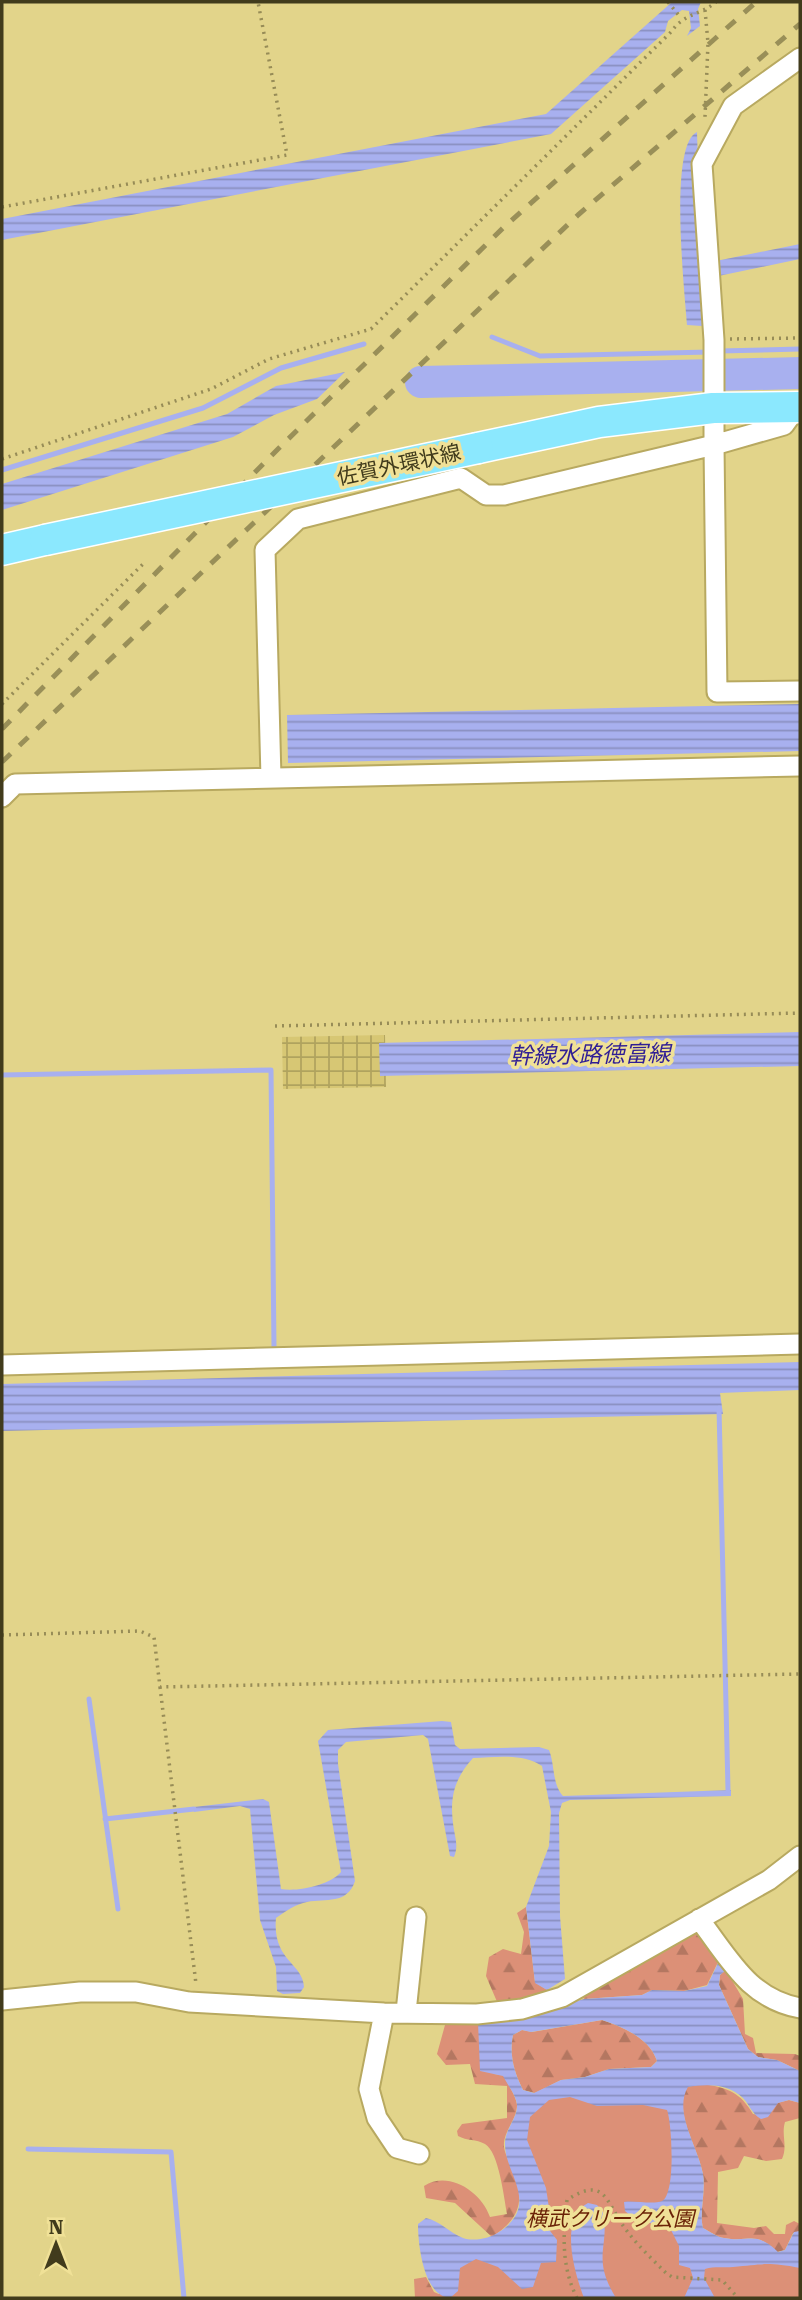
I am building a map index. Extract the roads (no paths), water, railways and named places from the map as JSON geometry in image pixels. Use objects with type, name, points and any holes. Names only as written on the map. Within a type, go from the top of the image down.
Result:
[{"type":"main road","name":"佐賀外環状線","points":[[2,550],[713,400],[799,407]]},
{"type":"street","points":[[800,58],[733,106],[702,164],[714,340],[717,692],[800,691]]},
{"type":"street","points":[[271,778],[265,550],[298,519],[461,478],[486,495],[504,495],[714,445],[784,425],[799,407]]},
{"type":"street","points":[[2,797],[15,784],[800,766]]},
{"type":"street","points":[[2,1365],[800,1344]]},
{"type":"street","points":[[2,2000],[80,1992],[136,1992],[189,2002],[384,2012],[477,2014],[522,2009],[562,1997],[769,1880],[800,1856]]},
{"type":"street","points":[[406,2012],[416,1917]]},
{"type":"street","points":[[699,1919],[756,1991],[779,2004],[800,2008]]},
{"type":"street","points":[[384,2012],[369,2089],[377,2118],[397,2148],[419,2154]]},
{"type":"water","points":[[672,2],[701,2],[698,9],[700,26],[687,36],[691,28],[689,11],[682,10],[668,21],[665,32],[551,134],[2,240],[2,219],[546,114]]},
{"type":"water","points":[[697,132],[701,264],[800,244],[800,259],[704,279],[702,326],[687,325],[680,222],[683,163],[688,143]]},
{"type":"water","points":[[345,372],[317,399],[274,415],[233,437],[2,510],[2,484],[227,414],[276,386]]},
{"type":"water","points":[[800,704],[800,751],[288,763],[287,715]]},
{"type":"water","name":"幹線水路徳富線","points":[[800,1032],[800,1066],[380,1076],[379,1043]]},
{"type":"water","points":[[800,1362],[800,1390],[720,1393],[723,1414],[2,1431],[2,1384]]},
{"type":"water","points":[[451,1722],[455,1745],[460,1749],[539,1747],[549,1750],[557,1786],[563,1796],[731,1790],[731,1796],[570,1800],[562,1803],[559,1813],[560,1916],[565,1979],[547,1990],[535,1983],[526,1907],[549,1846],[551,1812],[542,1766],[518,1757],[473,1758],[461,1774],[454,1791],[454,1857],[450,1856],[428,1739],[423,1735],[346,1742],[338,1750],[338,1764],[355,1881],[347,1894],[341,1897],[302,1903],[276,1918],[279,1944],[299,1972],[304,1987],[300,1993],[283,1994],[277,1991],[276,1967],[260,1920],[250,1809],[240,1806],[194,1812],[194,1807],[263,1799],[269,1802],[281,1889],[322,1884],[341,1872],[318,1741],[328,1730]]},
{"type":"water","points":[[715,1953],[726,1970],[720,1975],[719,1985],[748,2049],[758,2057],[777,2060],[800,2071],[800,2103],[789,2100],[778,2103],[768,2117],[761,2119],[743,2098],[731,2090],[709,2085],[688,2087],[683,2107],[703,2174],[703,2228],[724,2238],[758,2239],[778,2252],[785,2250],[794,2232],[800,2231],[800,2268],[766,2264],[705,2269],[704,2278],[715,2298],[684,2298],[693,2278],[690,2268],[679,2265],[679,2246],[671,2230],[632,2217],[625,2211],[624,2202],[658,2202],[666,2196],[672,2158],[667,2110],[643,2105],[597,2106],[570,2097],[549,2100],[530,2117],[527,2140],[546,2188],[549,2208],[547,2227],[557,2240],[556,2262],[541,2263],[533,2287],[522,2289],[498,2267],[476,2259],[460,2268],[458,2291],[450,2298],[441,2295],[428,2280],[424,2268],[418,2224],[426,2218],[463,2238],[482,2239],[496,2234],[511,2222],[518,2211],[518,2189],[506,2156],[505,2145],[517,2110],[516,2101],[503,2076],[480,2071],[478,2022],[548,2010],[584,1999],[642,1995],[652,1990],[684,1991],[707,1986],[718,1963]],"holes":[[[602,2020],[627,2030],[642,2040],[649,2046],[657,2061],[651,2067],[609,2069],[585,2077],[561,2080],[534,2093],[523,2090],[513,2063],[513,2035],[522,2030],[531,2032]]]},
{"type":"water","points":[[588,2203],[597,2205],[603,2212],[604,2272],[616,2298],[584,2298],[573,2262],[573,2221]]},
{"type":"waterway","points":[[492,337],[540,356],[709,352]]},
{"type":"waterway","points":[[2,470],[203,408],[281,368],[364,344]]},
{"type":"waterway","points":[[719,351],[800,349]]},
{"type":"waterway","points":[[421,382],[800,373]]},
{"type":"waterway","points":[[2,1075],[271,1070],[274,1347]]},
{"type":"waterway","points":[[719,1408],[728,1790]]},
{"type":"waterway","points":[[89,1699],[118,1909]]},
{"type":"waterway","points":[[105,1819],[194,1809]]},
{"type":"waterway","points":[[28,2149],[171,2152],[184,2298]]},
{"type":"railway","points":[[2,729],[278,449],[503,228],[756,2]]},
{"type":"railway","points":[[2,762],[578,215],[800,24]]},
{"type":"park label","name":"横武クリーク公園","points":[[610,2219]]}]
